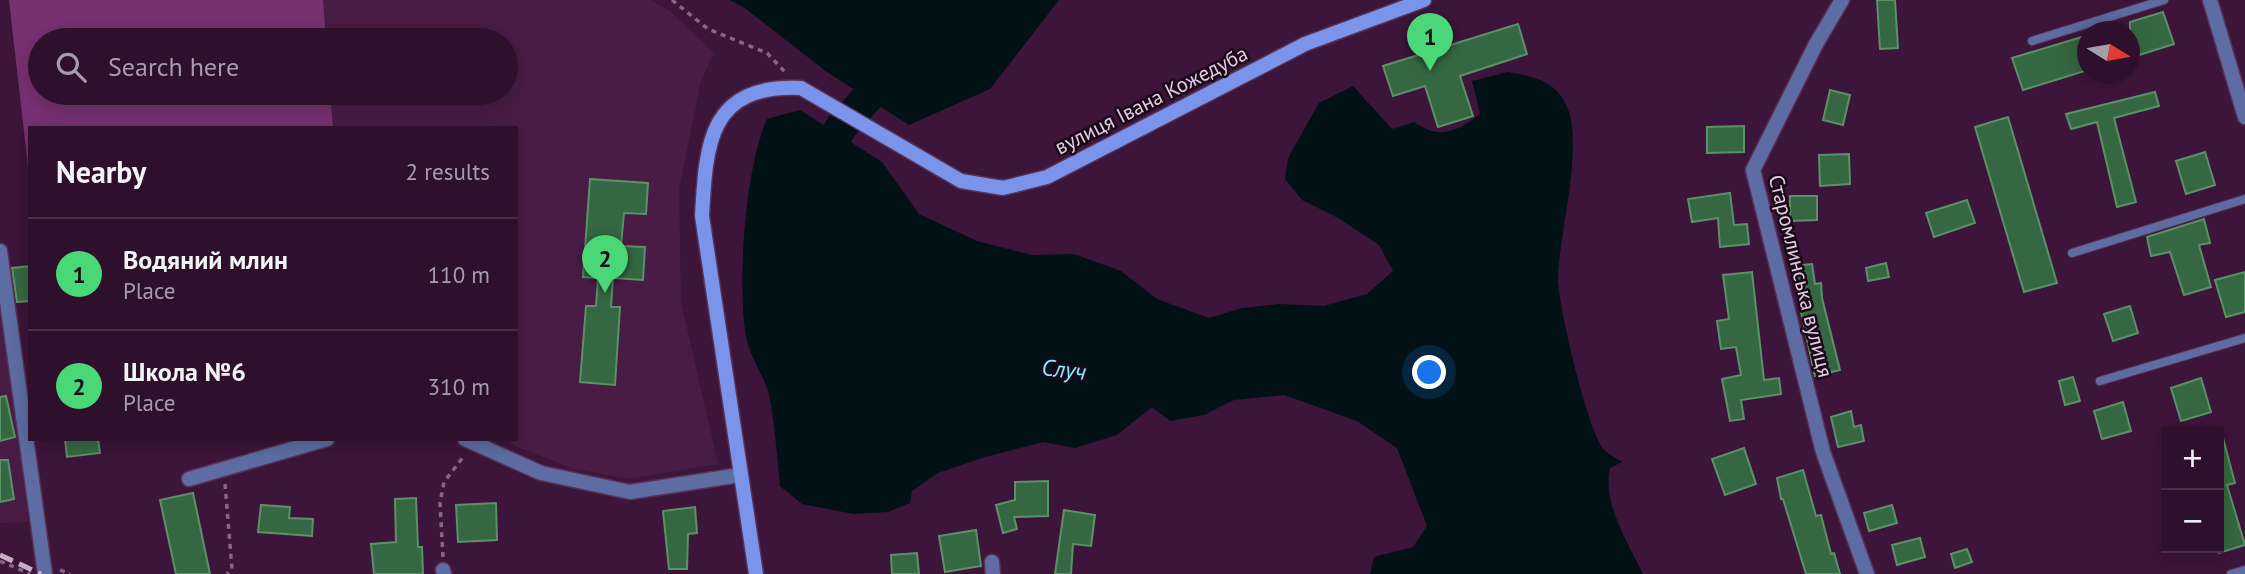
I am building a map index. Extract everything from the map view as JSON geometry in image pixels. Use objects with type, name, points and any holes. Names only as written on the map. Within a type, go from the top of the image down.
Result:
[{"type":"main road","name":"вулиця Івана Кожедуба","points":[[801,88],[961,181],[1003,188],[1047,177],[1305,44],[1424,0]]},
{"type":"main road","points":[[756,574],[702,216],[705,159],[712,133],[727,111],[749,95],[761,91],[774,87],[801,88]]},
{"type":"street","name":"Старомлинська вулиця","points":[[1842,0],[1816,44],[1753,170],[1823,452],[1867,574]]},
{"type":"street","points":[[2210,0],[2245,117]]},
{"type":"street","points":[[0,251],[23,374],[28,419]]},
{"type":"street","points":[[30,441],[45,574]]},
{"type":"street","points":[[189,479],[320,441]]},
{"type":"street","points":[[469,441],[541,473],[630,492],[740,475]]},
{"type":"lane","points":[[2032,41],[2164,0]]},
{"type":"lane","points":[[2072,253],[2245,199]]},
{"type":"lane","points":[[2100,381],[2245,338]]},
{"type":"lane","points":[[2231,574],[2245,570]]},
{"type":"path","points":[[672,0],[708,29],[767,53],[801,88]]},
{"type":"path","points":[[443,572],[440,503],[444,482],[469,441]]},
{"type":"path","points":[[224,469],[232,569],[227,574]]},
{"type":"path","points":[[0,561],[30,574]]},
{"type":"shaded area","points":[[9,0],[651,0],[671,12],[714,53],[701,81],[679,189],[681,302],[718,464],[628,479],[575,469],[512,445],[509,441],[518,441],[518,126],[28,126],[28,166]]},
{"type":"shaded area","points":[[9,0],[323,0],[325,28],[28,28],[28,105],[331,105],[333,126],[28,126],[28,166]]},
{"type":"shaded area","points":[[0,271],[6,316],[28,522],[0,523]]},
{"type":"water","points":[[730,0],[1059,0],[990,89],[909,125],[827,72],[746,9]]},
{"type":"water","points":[[1508,72],[1536,78],[1551,86],[1564,100],[1568,109],[1572,127],[1572,169],[1559,260],[1559,293],[1575,368],[1597,438],[1604,450],[1622,462],[1610,468],[1610,495],[1618,522],[1643,574],[1370,574],[1374,557],[1413,547],[1427,526],[1397,448],[1357,421],[1284,395],[1234,400],[1204,415],[1170,421],[1152,407],[1117,435],[1075,448],[1043,442],[938,473],[912,491],[910,503],[888,512],[854,514],[802,504],[780,486],[769,395],[746,336],[742,286],[748,195],[759,140],[767,119],[800,110],[882,162],[919,214],[977,241],[1032,255],[1074,254],[1121,271],[1157,299],[1209,318],[1242,308],[1279,304],[1324,306],[1367,294],[1393,271],[1379,245],[1338,218],[1302,200],[1285,179],[1288,158],[1319,103],[1353,86],[1392,129],[1414,122],[1432,131],[1448,132],[1480,114],[1472,81]]},
{"type":"building","points":[[1877,0],[1895,0],[1898,48],[1880,49]]},
{"type":"building","points":[[2163,12],[2174,44],[2140,55],[2140,21],[2133,21]]},
{"type":"building","points":[[1518,24],[1527,54],[1460,76],[1473,116],[1438,127],[1425,86],[1393,96],[1383,66]]},
{"type":"building","points":[[2077,38],[2077,73],[2023,90],[2012,58]]},
{"type":"building","points":[[1830,90],[1850,95],[1843,125],[1823,120]]},
{"type":"building","points":[[2155,92],[2159,106],[2114,118],[2136,202],[2117,207],[2097,122],[2071,129],[2066,114]]},
{"type":"building","points":[[2008,117],[2057,283],[2024,292],[1975,127]]},
{"type":"building","points":[[1744,126],[1744,152],[1707,153],[1707,127]]},
{"type":"building","points":[[2205,152],[2215,185],[2186,194],[2176,161]]},
{"type":"building","points":[[1849,154],[1850,184],[1820,186],[1819,155]]},
{"type":"building","points":[[590,179],[648,183],[646,214],[624,213],[621,246],[645,247],[643,280],[613,278],[611,307],[620,307],[615,385],[580,382],[586,306],[596,306],[598,278],[583,277]]},
{"type":"building","points":[[1730,193],[1734,225],[1747,224],[1749,244],[1720,247],[1718,218],[1692,222],[1688,199]]},
{"type":"building","points":[[1790,196],[1817,196],[1817,220],[1790,221]]},
{"type":"building","points":[[1967,200],[1975,223],[1934,237],[1926,213]]},
{"type":"building","points":[[2204,219],[2210,243],[2199,245],[2211,287],[2184,295],[2170,252],[2151,256],[2147,237]]},
{"type":"building","points":[[1886,263],[1889,277],[1868,281],[1866,268]]},
{"type":"building","points":[[1812,264],[1815,284],[1821,283],[1822,298],[1840,370],[1815,376],[1791,266]]},
{"type":"building","points":[[28,266],[28,301],[17,302],[12,268]]},
{"type":"building","points":[[1752,272],[1764,380],[1779,378],[1781,394],[1741,400],[1744,419],[1730,421],[1722,379],[1741,375],[1736,347],[1721,349],[1717,321],[1729,319],[1723,275]]},
{"type":"building","points":[[2245,272],[2245,312],[2226,317],[2215,280]]},
{"type":"building","points":[[2130,306],[2138,333],[2113,341],[2104,314]]},
{"type":"building","points":[[2073,377],[2080,401],[2065,405],[2059,381]]},
{"type":"building","points":[[2201,378],[2211,412],[2181,421],[2171,388]]},
{"type":"building","points":[[6,396],[15,437],[0,441],[0,397]]},
{"type":"building","points":[[2123,402],[2131,431],[2102,439],[2094,411]]},
{"type":"building","points":[[1851,411],[1854,427],[1861,425],[1864,441],[1838,447],[1831,417]]},
{"type":"building","points":[[65,441],[98,441],[100,453],[67,457]]},
{"type":"building","points":[[2224,442],[2235,483],[2227,485],[2245,545],[2224,551]]},
{"type":"building","points":[[1744,448],[1756,484],[1725,495],[1712,459]]},
{"type":"building","points":[[0,460],[8,460],[14,499],[0,502]]},
{"type":"building","points":[[1803,470],[1816,516],[1821,515],[1831,554],[1834,553],[1840,574],[1806,574],[1781,499],[1777,478]]},
{"type":"building","points":[[1048,481],[1048,516],[1014,517],[1017,529],[1003,533],[996,505],[1015,500],[1015,482]]},
{"type":"building","points":[[193,493],[210,574],[176,574],[160,500]]},
{"type":"building","points":[[416,498],[418,547],[422,547],[423,574],[374,574],[371,544],[396,542],[395,499]]},
{"type":"building","points":[[496,503],[497,540],[458,542],[456,505]]},
{"type":"building","points":[[261,505],[290,507],[289,518],[313,519],[312,536],[258,532]]},
{"type":"building","points":[[1892,505],[1897,523],[1869,531],[1864,513]]},
{"type":"building","points":[[695,507],[697,533],[688,534],[687,569],[669,569],[663,511]]},
{"type":"building","points":[[1064,510],[1095,515],[1091,546],[1073,544],[1071,574],[1055,574]]},
{"type":"building","points":[[976,530],[981,566],[945,572],[939,536]]},
{"type":"building","points":[[1920,538],[1925,557],[1897,565],[1892,545]]},
{"type":"building","points":[[1967,549],[1972,562],[1955,568],[1951,554]]},
{"type":"building","points":[[917,553],[919,574],[892,574],[891,555]]},
{"type":"waterway","name":"Случ","points":[[818,170],[841,127],[908,52],[926,0]]},
{"type":"railway","points":[[0,555],[41,574]]},
{"type":"place","name":"Водяний млин","points":[[1430,71]]},
{"type":"place","name":"Школа №6","points":[[605,293]]}]
